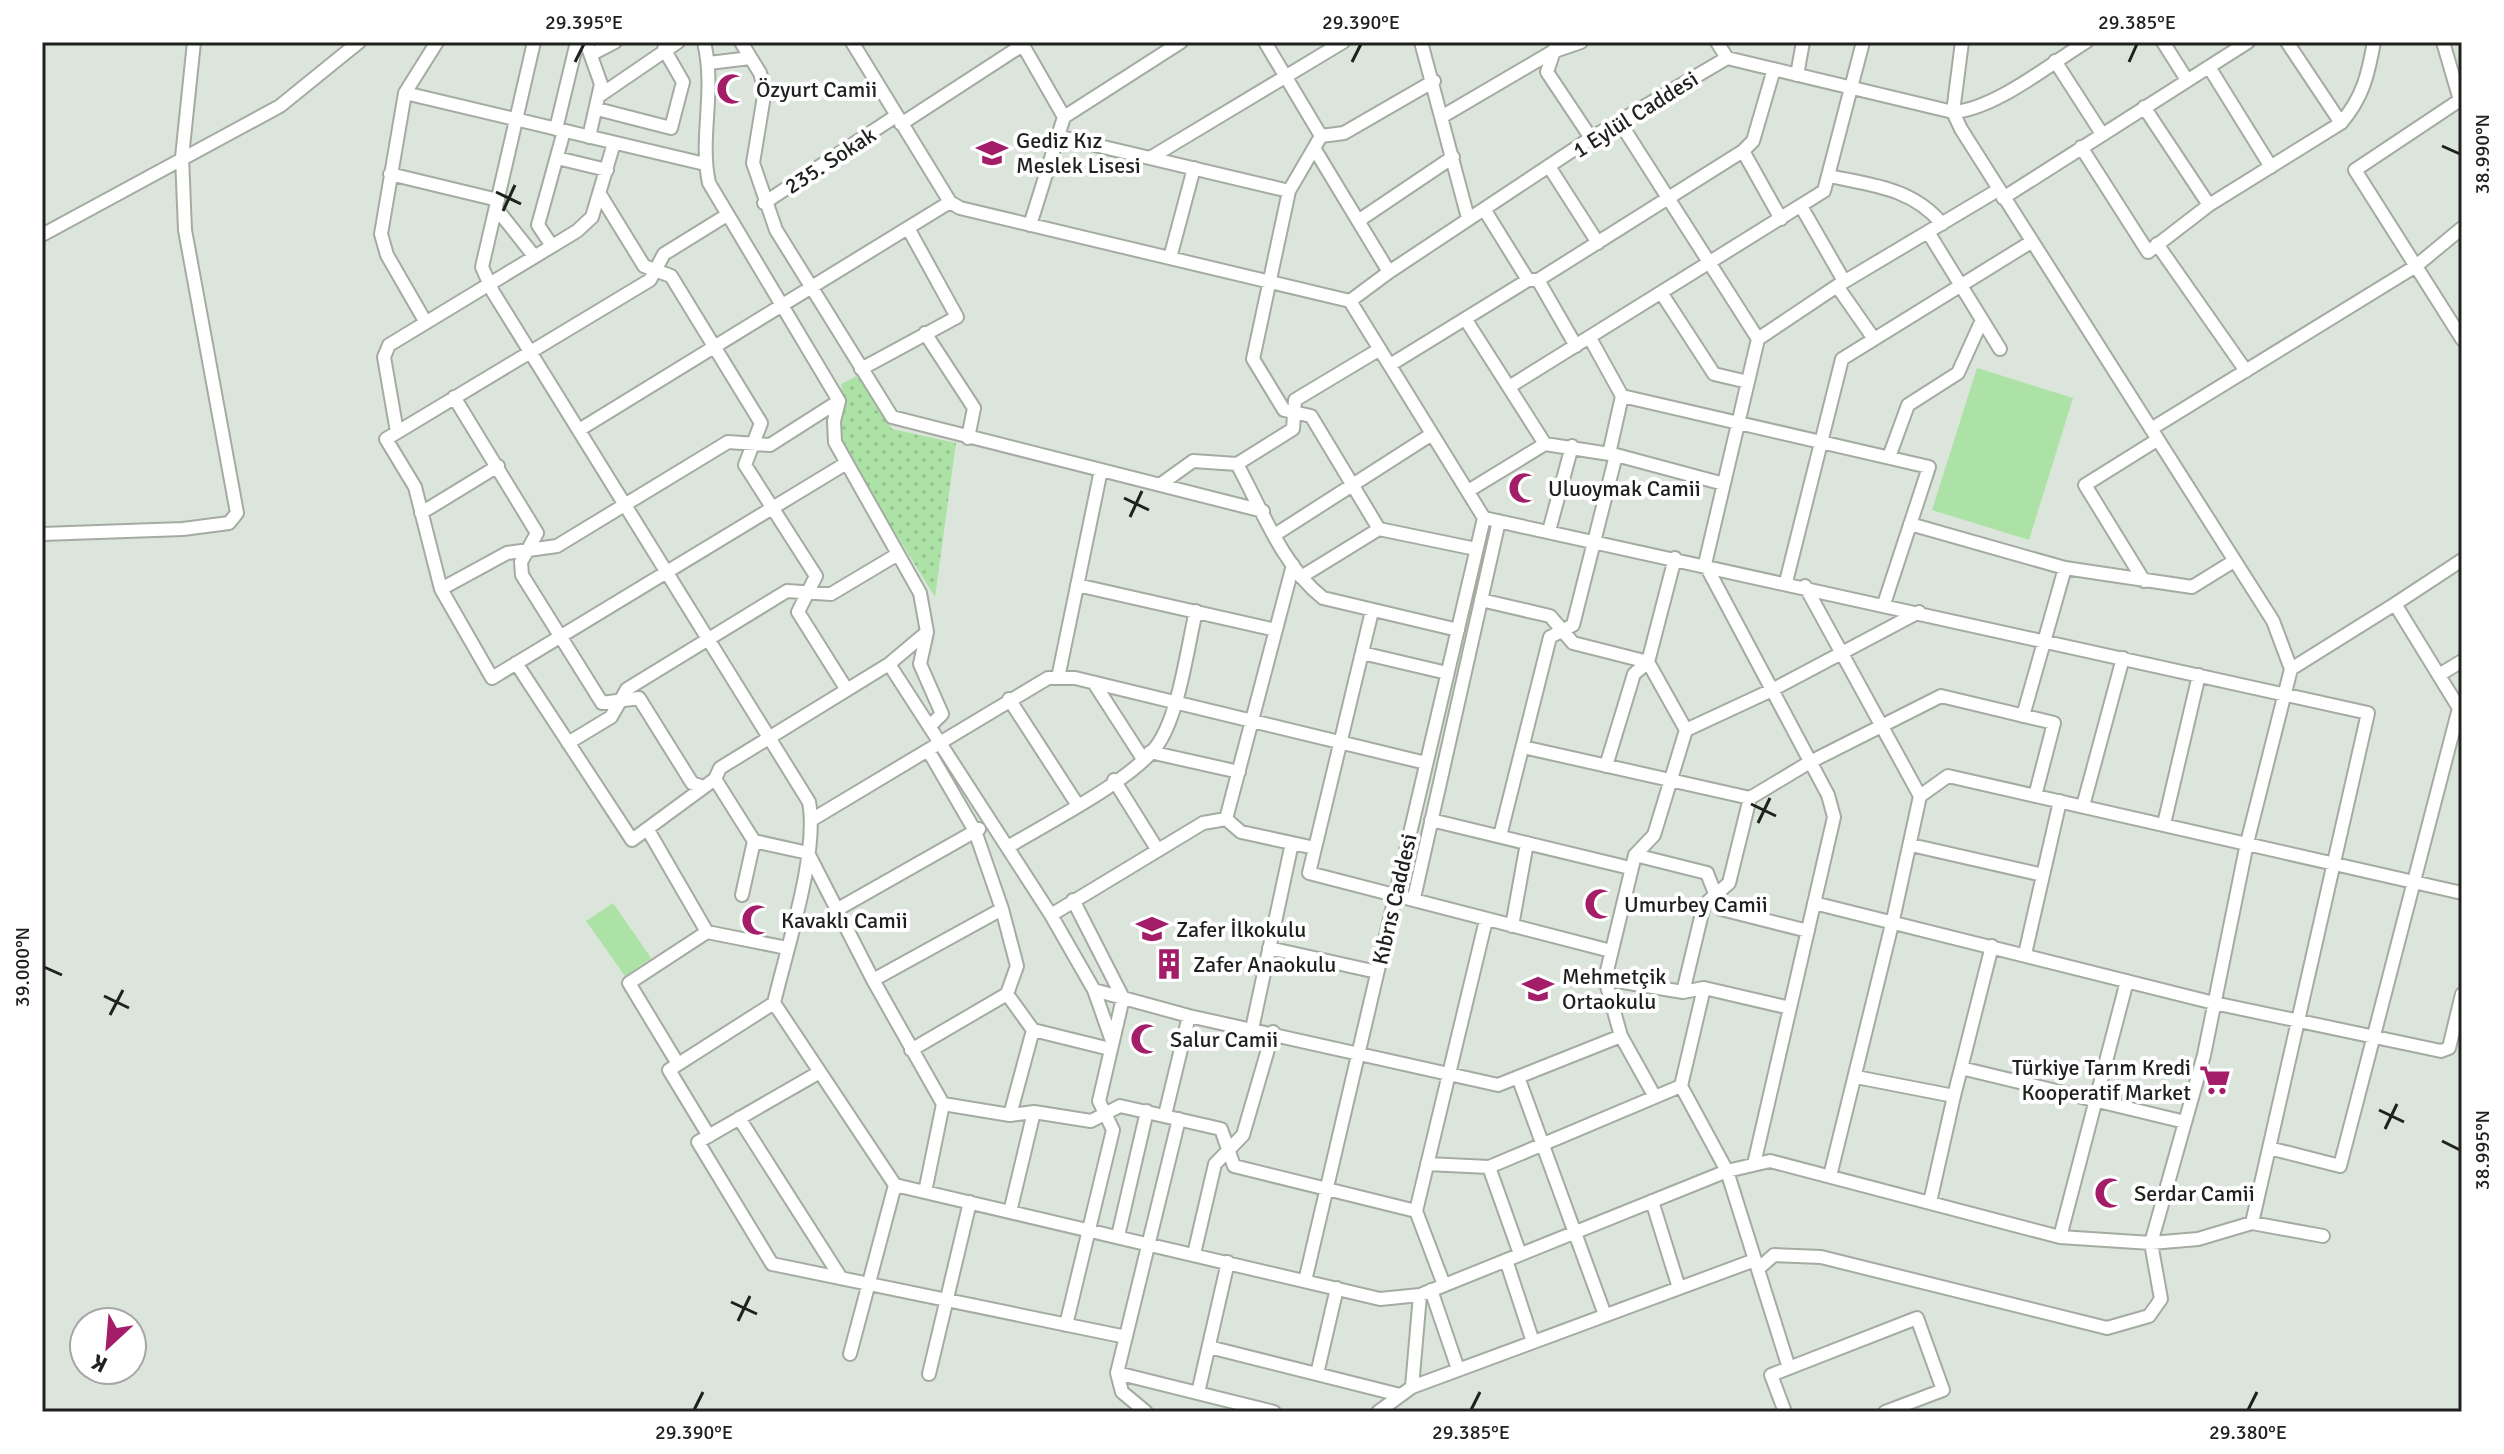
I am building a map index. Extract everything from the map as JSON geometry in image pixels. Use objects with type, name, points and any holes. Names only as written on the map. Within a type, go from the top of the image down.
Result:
[{"type":"street","points":[[42,534],[183,529],[229,523],[237,513],[185,230],[182,157],[194,42]]},
{"type":"street","points":[[42,235],[280,106],[359,42]]},
{"type":"street","points":[[425,321],[387,255],[381,234],[405,93],[437,42]]},
{"type":"street","points":[[534,42],[482,267],[488,282],[809,802],[813,819],[774,1003],[669,1070],[709,1136]]},
{"type":"street","points":[[552,246],[538,225],[557,158],[577,42]]},
{"type":"street","points":[[589,137],[601,84],[589,48],[615,42]]},
{"type":"street","points":[[598,102],[664,49],[678,42]]},
{"type":"street","points":[[704,42],[710,80],[705,164],[709,183],[784,304],[839,401],[834,421],[835,442],[920,593],[927,632],[920,664],[942,714],[931,725]]},
{"type":"street","points":[[741,42],[760,73],[765,90],[753,163],[764,203],[892,417],[1263,511]]},
{"type":"street","points":[[1265,42],[1287,76],[1358,221],[1389,272]]},
{"type":"street","points":[[1150,158],[1343,42]]},
{"type":"street","points":[[1421,42],[1434,81],[1468,218]]},
{"type":"street","points":[[1443,116],[1555,47],[1581,42]]},
{"type":"street","points":[[1717,42],[1727,58],[1953,112],[1969,111],[2055,61],[2077,44]]},
{"type":"street","points":[[1797,75],[1803,42]]},
{"type":"street","points":[[1509,387],[1802,208],[1824,191],[1863,42]]},
{"type":"street","points":[[1378,1412],[1412,1387],[1679,1288],[1757,1264],[1774,1255],[1821,1257],[2107,1328],[2117,1328],[2149,1316],[2161,1299],[2151,1243],[2185,1122],[2214,1003],[2247,843],[2291,669],[2273,621],[2000,194],[1953,112],[1962,42]]},
{"type":"street","points":[[2163,42],[2187,80]]},
{"type":"street","points":[[1754,1164],[1834,817],[1810,762],[1705,564],[1758,339],[1841,284],[2081,147],[2248,42]]},
{"type":"street","points":[[2287,42],[2341,123]]},
{"type":"street","points":[[2081,147],[2148,252],[2209,205],[2341,123],[2358,104],[2366,87],[2374,42]]},
{"type":"street","points":[[2443,42],[2461,101],[2355,170],[2462,339]]},
{"type":"street","points":[[856,43],[950,202],[960,208],[1350,301],[1484,518],[1805,586],[2368,713],[2252,1223]]},
{"type":"street","points":[[1021,44],[1064,117]]},
{"type":"street","name":"235. Sokak","points":[[764,203],[1021,44]]},
{"type":"street","points":[[1030,225],[1064,117],[1175,44]]},
{"type":"street","points":[[1555,47],[1547,72],[1591,138]]},
{"type":"street","points":[[598,102],[671,128],[683,82],[664,49]]},
{"type":"street","points":[[709,63],[750,58]]},
{"type":"street","name":"1 Eylül Caddesi","points":[[1350,301],[1468,218],[1550,168],[1591,138],[1727,58]]},
{"type":"street","points":[[2055,61],[2102,134]]},
{"type":"street","points":[[2209,67],[2271,167]]},
{"type":"street","points":[[1390,365],[1598,243],[1743,151],[1753,141],[1774,69]]},
{"type":"street","points":[[683,82],[710,80]]},
{"type":"street","points":[[1379,529],[1311,416],[1284,410],[1253,359],[1289,191],[1317,142],[1344,133],[1434,81]]},
{"type":"street","points":[[405,93],[705,164]]},
{"type":"street","points":[[2144,107],[2209,205]]},
{"type":"street","points":[[1619,121],[1758,339]]},
{"type":"street","points":[[1057,136],[1289,191]]},
{"type":"street","points":[[397,432],[384,357],[389,345],[488,282],[577,231],[592,217],[601,196],[614,143]]},
{"type":"street","points":[[1743,151],[1781,219]]},
{"type":"street","points":[[1358,221],[1453,157]]},
{"type":"street","points":[[557,158],[607,170]]},
{"type":"street","points":[[1170,258],[1194,168]]},
{"type":"street","points":[[1550,168],[1598,243]]},
{"type":"street","points":[[390,174],[497,204],[534,256]]},
{"type":"street","points":[[1829,176],[1910,197],[1928,207],[1942,224]]},
{"type":"street","points":[[601,196],[644,266],[671,276],[761,423],[745,465],[816,576],[798,612],[847,690]]},
{"type":"street","points":[[579,430],[950,202]]},
{"type":"street","points":[[1802,208],[1841,284],[1874,339]]},
{"type":"street","points":[[1484,209],[1576,346]]},
{"type":"street","points":[[727,215],[664,254],[650,280],[386,439],[415,487],[441,589],[492,678],[845,464]]},
{"type":"street","points":[[861,369],[957,317],[908,228]]},
{"type":"street","points":[[2144,581],[2085,485],[2246,371],[2416,266],[2462,228]]},
{"type":"street","points":[[1928,232],[2000,349]]},
{"type":"street","points":[[1786,582],[1842,359],[2031,242]]},
{"type":"street","points":[[2157,244],[2246,371]]},
{"type":"street","points":[[1662,294],[1714,374],[1748,382]]},
{"type":"street","points":[[1466,320],[1545,444]]},
{"type":"street","points":[[1889,457],[1908,405],[1958,373],[1982,320]]},
{"type":"street","points":[[925,333],[974,408],[968,438]]},
{"type":"street","points":[[1500,836],[1550,637],[1573,625],[1596,541],[1612,455],[1622,396],[1590,338]]},
{"type":"street","points":[[1161,484],[1193,461],[1237,464],[1293,429],[1295,400],[1380,349]]},
{"type":"street","points":[[1622,396],[1929,467],[1884,604]]},
{"type":"street","points":[[454,397],[537,533],[521,562],[522,575],[602,703],[639,698],[692,783],[703,787]]},
{"type":"street","points":[[441,589],[507,553],[557,546],[624,502],[728,442],[770,445],[839,401]]},
{"type":"street","points":[[1276,534],[1432,434]]},
{"type":"street","points":[[1468,491],[1545,444],[1572,446],[1724,484]]},
{"type":"street","points":[[1549,531],[1572,446]]},
{"type":"street","points":[[1237,464],[1293,565],[1323,598],[1458,630]]},
{"type":"street","points":[[421,513],[498,466]]},
{"type":"street","points":[[1058,678],[1101,470]]},
{"type":"street","name":"Kıbrıs Caddesi","points":[[1305,1281],[1484,518]]},
{"type":"street","points":[[1414,898],[1499,521]]},
{"type":"street","points":[[1910,524],[2065,568],[2192,587],[2234,561]]},
{"type":"street","points":[[1301,577],[1379,529],[1476,549]]},
{"type":"street","points":[[568,743],[611,717],[627,689],[787,591],[831,594],[898,554]]},
{"type":"street","points":[[1606,766],[1634,674],[1648,662],[1675,558]]},
{"type":"street","points":[[2291,669],[2462,560]]},
{"type":"street","points":[[1226,819],[1293,565]]},
{"type":"street","points":[[2023,716],[2065,568]]},
{"type":"street","points":[[1077,585],[1276,630]]},
{"type":"street","points":[[1805,586],[1920,796],[1911,845],[1830,1176]]},
{"type":"street","points":[[1481,600],[1550,616],[1573,643],[1648,662],[1686,730],[1654,835],[1635,855],[1630,868],[1605,979],[1621,1036],[1655,1097]]},
{"type":"street","points":[[2269,1148],[2340,1166],[2460,712],[2395,604]]},
{"type":"street","points":[[1008,847],[1114,780],[1146,755],[1163,733],[1174,702],[1196,611]]},
{"type":"street","points":[[1372,611],[1309,873],[1611,951]]},
{"type":"street","points":[[1686,730],[1772,690],[1919,612]]},
{"type":"street","points":[[516,663],[632,840],[715,779],[720,768],[889,664],[927,632]]},
{"type":"street","points":[[1362,653],[1447,673]]},
{"type":"street","points":[[2083,806],[2123,658]]},
{"type":"street","points":[[2439,675],[2462,661]]},
{"type":"street","points":[[889,664],[1051,915],[1094,990],[1111,1045]]},
{"type":"street","points":[[2164,824],[2199,675]]},
{"type":"street","points":[[813,819],[1048,678],[1094,683],[1426,763]]},
{"type":"street","points":[[1094,683],[1146,755],[1239,772]]},
{"type":"street","points":[[1523,747],[1750,798],[1810,762],[1941,696],[2054,723],[2035,796]]},
{"type":"street","points":[[1009,699],[1077,804]]},
{"type":"street","points":[[911,1050],[1007,994],[1017,966],[1002,909],[975,831],[928,750]]},
{"type":"street","points":[[1920,796],[1948,776],[2462,893]]},
{"type":"street","points":[[715,779],[754,841],[742,895]]},
{"type":"street","points":[[1114,780],[1157,849]]},
{"type":"street","points":[[1683,992],[1704,905],[1729,883],[1750,798]]},
{"type":"street","points":[[2025,954],[2060,801]]},
{"type":"street","points":[[1226,819],[1241,832],[1315,848]]},
{"type":"street","points":[[1051,915],[1203,823],[1226,819]]},
{"type":"street","points":[[1431,820],[1630,868]]},
{"type":"street","points":[[838,909],[992,821]]},
{"type":"street","points":[[648,830],[707,932]]},
{"type":"street","points":[[754,841],[808,853],[873,980],[943,1104],[925,1192]]},
{"type":"street","points":[[1252,1029],[1292,843]]},
{"type":"street","points":[[1512,926],[1527,843]]},
{"type":"street","points":[[1911,845],[2043,875]]},
{"type":"street","points":[[1635,855],[1707,873],[1721,909],[1808,931]]},
{"type":"street","points":[[1066,1325],[1113,1130],[1099,1101],[1123,998],[1073,900]]},
{"type":"street","points":[[1814,903],[1893,920],[2214,1003],[2441,1051],[2449,1048],[2462,994]]},
{"type":"street","points":[[873,980],[1002,909]]},
{"type":"street","points":[[1458,1369],[1432,1290],[1416,1211],[1486,920]]},
{"type":"street","points":[[678,1064],[629,983],[707,932],[787,948]]},
{"type":"street","points":[[1930,1202],[1992,946]]},
{"type":"street","points":[[1269,948],[1377,972]]},
{"type":"street","points":[[1605,979],[1683,992],[1704,988],[1790,1008]]},
{"type":"street","points":[[2060,1237],[2127,981]]},
{"type":"street","points":[[1704,988],[1681,1086],[1727,1171],[1789,1368]]},
{"type":"street","points":[[1094,990],[1189,1016],[1273,1032],[1498,1085],[1621,1036]]},
{"type":"street","points":[[1007,994],[1033,1030],[1111,1045]]},
{"type":"street","points":[[774,1003],[895,1185],[1380,1299],[1432,1290],[1727,1171],[1770,1161],[2060,1237],[2151,1243],[2198,1239],[2252,1223],[2323,1236]]},
{"type":"street","points":[[1165,1115],[1189,1016]]},
{"type":"street","points":[[1010,1115],[1033,1030]]},
{"type":"street","points":[[1194,1254],[1215,1164],[1243,1135],[1273,1032]]},
{"type":"street","points":[[1961,1068],[2185,1122]]},
{"type":"street","points":[[818,1073],[698,1142],[772,1264],[1126,1337]]},
{"type":"street","points":[[1518,1077],[1605,1315]]},
{"type":"street","points":[[1856,1077],[1954,1096]]},
{"type":"street","points":[[1427,1164],[1489,1167],[1681,1086]]},
{"type":"street","points":[[943,1104],[1010,1115],[1034,1112],[1091,1121],[1120,1106],[1165,1115],[1221,1129],[1234,1166],[1416,1211]]},
{"type":"street","points":[[1118,1236],[1147,1111]]},
{"type":"street","points":[[1010,1212],[1034,1112]]},
{"type":"street","points":[[739,1118],[841,1278]]},
{"type":"street","points":[[1146,1412],[1122,1392],[1117,1373],[1179,1119]]},
{"type":"street","points":[[1489,1167],[1520,1254]]},
{"type":"street","points":[[850,1354],[895,1185]]},
{"type":"street","points":[[1652,1201],[1679,1288]]},
{"type":"street","points":[[929,1374],[970,1202]]},
{"type":"street","points":[[1506,1260],[1533,1342]]},
{"type":"street","points":[[1198,1393],[1228,1262]]},
{"type":"street","points":[[1317,1374],[1337,1288]]},
{"type":"street","points":[[1412,1387],[1432,1290]]},
{"type":"street","points":[[1785,1412],[1771,1375],[1917,1318],[1943,1390],[1885,1412]]},
{"type":"street","points":[[1209,1347],[1400,1395]]},
{"type":"street","points":[[1117,1373],[1274,1412]]},
{"type":"green space","points":[[1977,368],[2073,398],[2029,540],[1932,510]]},
{"type":"green space","points":[[857,376],[892,429],[956,443],[935,597],[838,440],[844,404],[841,384]]},
{"type":"green space","points":[[613,903],[651,958],[625,976],[586,921]]},
{"type":"place","name":"Özyurt Camii","points":[[732,89]]},
{"type":"place","name":"Gediz Kız Meslek Lisesi","points":[[992,153]]},
{"type":"place","name":"Uluoymak Camii","points":[[1524,488]]},
{"type":"place","name":"Umurbey Camii","points":[[1600,904]]},
{"type":"place","name":"Kavaklı Camii","points":[[757,920]]},
{"type":"place","name":"Zafer İlkokulu","points":[[1152,929]]},
{"type":"place","name":"Zafer Anaokulu","points":[[1169,964]]},
{"type":"place","name":"Mehmetçik Ortaokulu","points":[[1538,989]]},
{"type":"place","name":"Salur Camii","points":[[1146,1039]]},
{"type":"place","name":"Türkiye Tarım Kredi Kooperatif Market","points":[[2215,1080]]},
{"type":"place","name":"Serdar Camii","points":[[2110,1193]]}]
